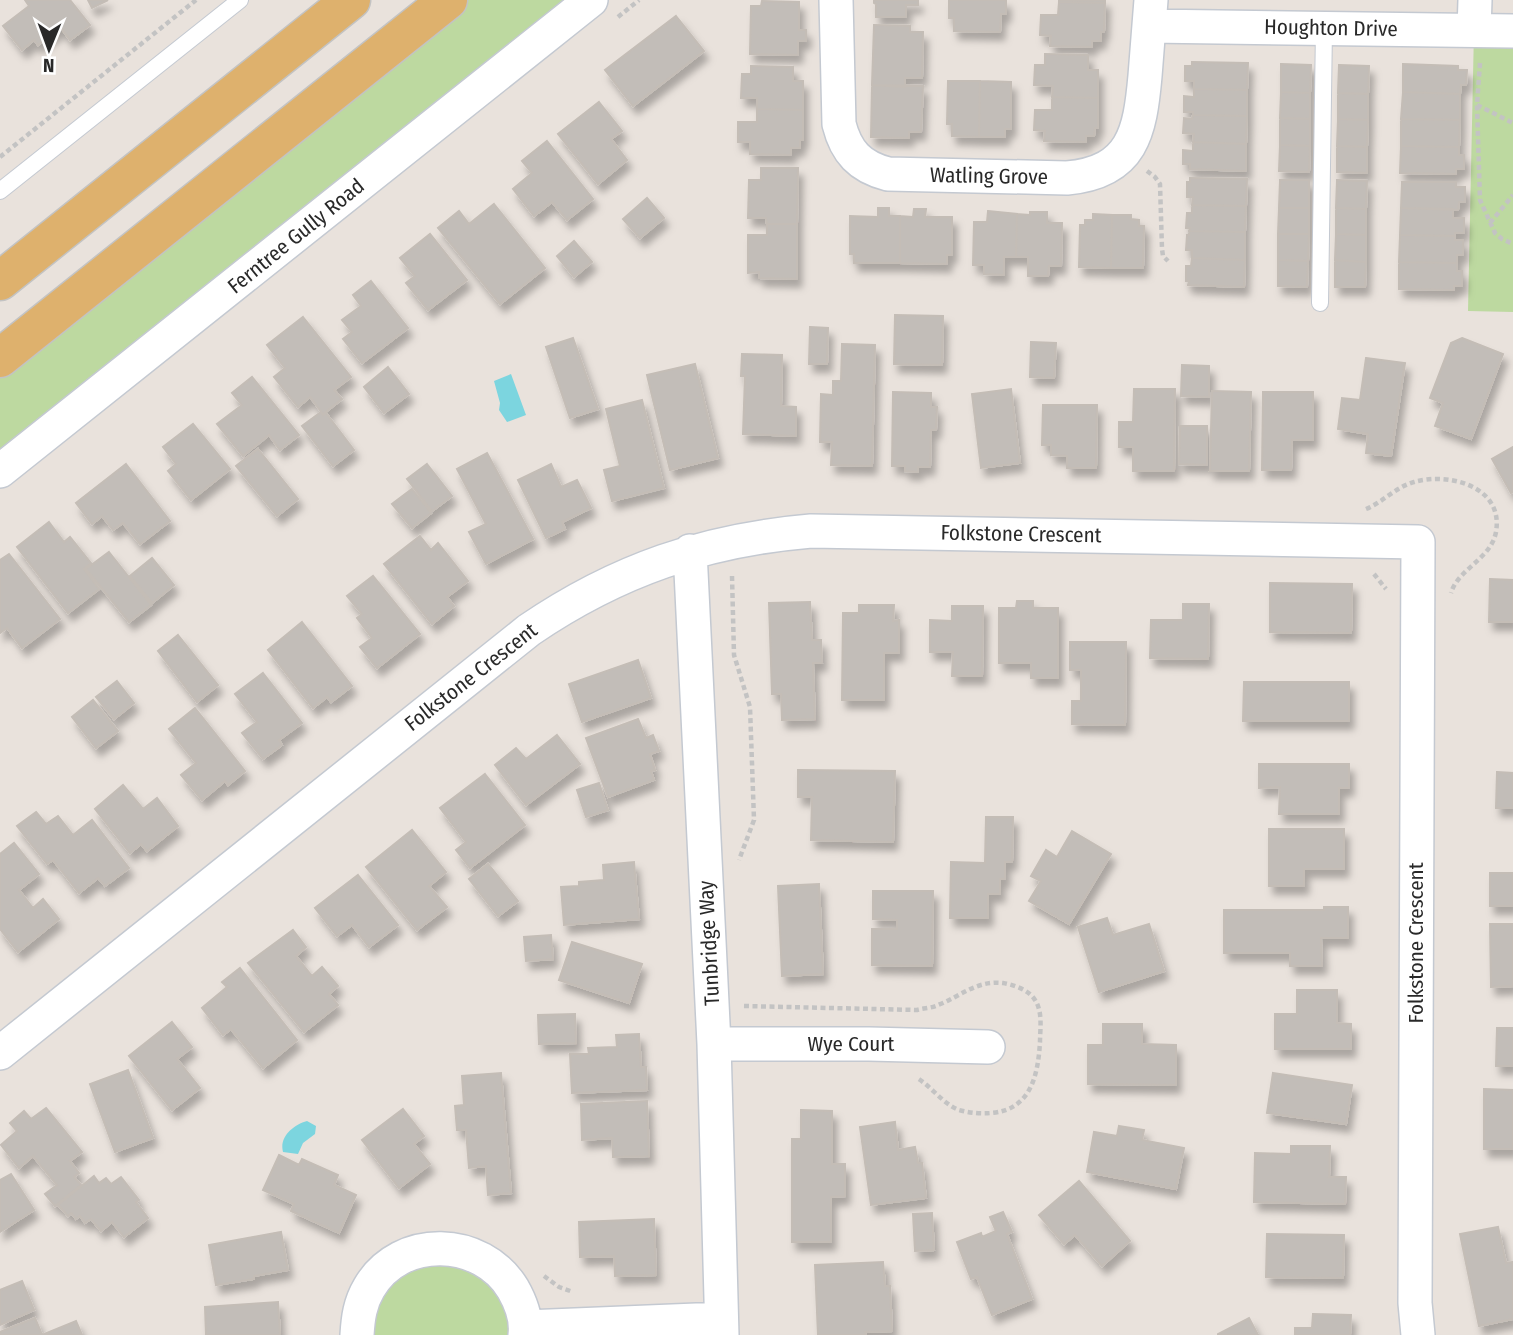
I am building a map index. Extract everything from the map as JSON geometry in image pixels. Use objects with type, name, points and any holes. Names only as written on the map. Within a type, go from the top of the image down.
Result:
[{"type":"main road","points":[[0,281],[351,0]]},
{"type":"main road","points":[[0,358],[447,0]]},
{"type":"street","name":"Ferntree Gully Road","points":[[0,471],[591,0]]},
{"type":"street","name":"Watling Grove","points":[[836,0],[838,115],[844,143],[850,153],[866,166],[888,174],[1067,178],[1082,177],[1109,167],[1128,148],[1139,124],[1150,13]]},
{"type":"street","name":"Houghton Drive","points":[[1150,13],[1324,28],[1513,31]]},
{"type":"street","name":"Folkstone Crescent","points":[[0,1053],[529,630],[567,604],[605,584],[690,551],[782,533],[833,530],[1418,542],[1415,1303],[1418,1335]]},
{"type":"street","name":"Tunbridge Way","points":[[690,551],[714,1045],[722,1327]]},
{"type":"street","name":"Wye Court","points":[[714,1045],[869,1044],[988,1047]]},
{"type":"street","points":[[357,1335],[359,1311],[369,1287],[387,1267],[410,1254],[436,1248],[462,1250],[488,1262],[506,1278],[520,1301],[525,1331],[722,1327]]},
{"type":"lane","points":[[0,191],[240,0]]},
{"type":"lane","points":[[1320,303],[1324,28]]},
{"type":"path","points":[[0,157],[197,0]]},
{"type":"path","points":[[1476,29],[1480,200],[1490,223],[1502,239],[1513,244]]},
{"type":"path","points":[[1477,106],[1513,123]]},
{"type":"path","points":[[1143,169],[1156,177],[1160,184],[1162,249],[1163,256],[1168,261]]},
{"type":"path","points":[[1490,223],[1513,195]]},
{"type":"path","points":[[1357,510],[1375,505],[1401,487],[1428,480],[1461,481],[1485,496],[1492,505],[1496,532],[1484,555],[1452,587],[1448,602]]},
{"type":"path","points":[[1370,572],[1377,576],[1387,592]]},
{"type":"path","points":[[724,579],[745,573]]},
{"type":"path","points":[[733,576],[733,655],[750,707],[754,820],[739,859],[739,869]]},
{"type":"path","points":[[743,993],[744,1012]]},
{"type":"green space","points":[[448,0],[591,0],[0,471],[0,358]]},
{"type":"green space","points":[[1474,30],[1513,31],[1513,312],[1468,311]]},
{"type":"green space","points":[[488,1262],[525,1335],[357,1335],[387,1267]]},
{"type":"water","points":[[511,374],[526,415],[507,422],[499,410],[500,403],[494,381]]},
{"type":"water","points":[[307,1121],[316,1126],[315,1134],[303,1143],[298,1154],[283,1152],[283,1141],[288,1132]]},
{"type":"building","points":[[25,0],[70,0],[90,25],[70,40],[61,28],[38,45],[34,40],[22,50],[3,26],[29,6]]},
{"type":"building","points":[[88,0],[108,0],[92,8]]},
{"type":"building","points":[[874,0],[918,0],[918,5],[906,5],[906,17],[876,17]]},
{"type":"building","points":[[949,0],[1006,0],[1006,14],[1001,14],[1000,32],[954,31],[954,18],[949,18]]},
{"type":"building","points":[[1105,0],[1105,3],[1059,2]]},
{"type":"building","points":[[762,1],[799,2],[799,30],[806,30],[806,41],[798,41],[798,55],[750,54],[751,6],[761,6]]},
{"type":"building","points":[[1059,2],[1105,3],[1101,41],[1092,41],[1092,47],[1050,46],[1051,36],[1040,35],[1041,15],[1058,15]]},
{"type":"building","points":[[676,16],[704,51],[633,106],[605,70]]},
{"type":"building","points":[[874,25],[910,26],[910,32],[923,32],[922,78],[905,78],[905,87],[872,85]]},
{"type":"building","points":[[1045,54],[1088,55],[1088,70],[1098,70],[1098,98],[1052,97],[1053,86],[1034,85],[1035,65],[1045,65]]},
{"type":"building","points":[[1192,62],[1248,63],[1247,90],[1194,89],[1194,81],[1185,81],[1185,66],[1192,66]]},
{"type":"building","points":[[1281,64],[1311,65],[1310,93],[1281,92]]},
{"type":"building","points":[[1403,64],[1458,66],[1458,70],[1467,70],[1466,85],[1461,85],[1460,94],[1403,92]]},
{"type":"building","points":[[1339,65],[1369,66],[1368,94],[1338,93]]},
{"type":"building","points":[[751,66],[793,67],[793,81],[803,81],[803,110],[757,109],[757,98],[741,98],[742,74],[751,74]]},
{"type":"building","points":[[948,81],[980,81],[979,137],[952,136],[952,124],[947,124]]},
{"type":"building","points":[[980,81],[1011,82],[1011,129],[1005,129],[1005,137],[979,137]]},
{"type":"building","points":[[872,85],[923,86],[921,132],[909,132],[909,138],[871,137]]},
{"type":"building","points":[[1194,89],[1247,90],[1247,116],[1193,115],[1193,112],[1184,112],[1184,96],[1194,97]]},
{"type":"building","points":[[1281,92],[1310,93],[1310,119],[1280,118]]},
{"type":"building","points":[[1403,92],[1460,94],[1460,120],[1401,119]]},
{"type":"building","points":[[1338,93],[1368,94],[1368,120],[1338,119]]},
{"type":"building","points":[[1052,97],[1098,98],[1098,128],[1095,128],[1094,136],[1086,136],[1086,142],[1044,141],[1045,131],[1034,130],[1035,110],[1052,110]]},
{"type":"building","points":[[599,102],[622,131],[611,139],[627,160],[598,184],[558,134]]},
{"type":"building","points":[[757,109],[803,110],[803,140],[800,140],[800,148],[791,148],[791,155],[750,154],[750,142],[738,142],[738,122],[757,122]]},
{"type":"building","points":[[1193,115],[1247,116],[1246,144],[1193,142],[1194,134],[1183,133],[1184,118],[1192,119]]},
{"type":"building","points":[[1280,118],[1310,119],[1310,146],[1280,145]]},
{"type":"building","points":[[1338,119],[1368,120],[1367,147],[1337,146]]},
{"type":"building","points":[[1401,119],[1460,120],[1459,147],[1401,146]]},
{"type":"building","points":[[547,141],[593,199],[567,220],[552,202],[534,216],[513,189],[532,173],[522,161]]},
{"type":"building","points":[[1193,142],[1246,144],[1246,171],[1190,169],[1190,164],[1183,164],[1183,150],[1193,151]]},
{"type":"building","points":[[1280,145],[1310,146],[1309,172],[1279,171]]},
{"type":"building","points":[[1337,146],[1367,147],[1367,173],[1337,172]]},
{"type":"building","points":[[1401,146],[1459,147],[1459,155],[1464,155],[1464,169],[1456,169],[1456,174],[1400,173]]},
{"type":"building","points":[[761,168],[798,168],[797,224],[767,224],[766,218],[748,218],[749,180],[761,180]]},
{"type":"building","points":[[1190,178],[1247,179],[1246,206],[1192,205],[1193,197],[1187,197],[1187,182],[1190,182]]},
{"type":"building","points":[[1280,180],[1309,180],[1309,208],[1279,208]]},
{"type":"building","points":[[1337,180],[1367,181],[1366,209],[1336,208]]},
{"type":"building","points":[[1402,182],[1456,182],[1456,187],[1465,187],[1465,202],[1459,202],[1458,210],[1401,208]]},
{"type":"building","points":[[647,198],[664,218],[640,238],[623,219]]},
{"type":"building","points":[[494,204],[545,268],[500,304],[438,228],[459,211],[469,224]]},
{"type":"building","points":[[1192,205],[1246,206],[1245,232],[1189,231],[1190,228],[1186,228],[1187,213],[1192,213]]},
{"type":"building","points":[[878,208],[889,208],[889,216],[900,216],[900,263],[854,263],[854,254],[850,254],[850,216],[878,217]]},
{"type":"building","points":[[1279,208],[1309,208],[1309,234],[1278,234]]},
{"type":"building","points":[[1336,208],[1366,209],[1366,235],[1336,234]]},
{"type":"building","points":[[1401,208],[1453,209],[1453,218],[1464,218],[1464,233],[1455,233],[1455,236],[1400,235]]},
{"type":"building","points":[[914,209],[926,209],[925,217],[952,217],[952,255],[947,255],[947,264],[900,263],[900,216],[913,217]]},
{"type":"building","points":[[988,211],[1017,214],[1016,257],[1004,257],[1004,275],[984,274],[984,265],[973,265],[974,222],[987,222]]},
{"type":"building","points":[[1030,212],[1047,212],[1047,223],[1062,223],[1061,266],[1049,266],[1048,276],[1028,276],[1028,257],[1016,257],[1017,214],[1030,215]]},
{"type":"building","points":[[1093,214],[1112,215],[1111,268],[1079,267],[1080,225],[1085,225],[1085,220],[1093,220]]},
{"type":"building","points":[[1112,215],[1131,215],[1131,219],[1139,220],[1139,226],[1144,226],[1143,268],[1111,268]]},
{"type":"building","points":[[767,224],[797,224],[797,279],[759,278],[759,272],[748,273],[748,235],[767,235]]},
{"type":"building","points":[[1189,231],[1245,232],[1245,260],[1192,258],[1192,250],[1186,250]]},
{"type":"building","points":[[430,234],[467,280],[428,310],[406,283],[415,276],[400,258]]},
{"type":"building","points":[[1278,234],[1309,234],[1308,261],[1278,260]]},
{"type":"building","points":[[1336,234],[1366,235],[1366,262],[1335,260]]},
{"type":"building","points":[[1400,235],[1455,236],[1455,240],[1463,240],[1463,255],[1457,255],[1457,263],[1399,262]]},
{"type":"building","points":[[574,241],[592,262],[574,277],[557,256]]},
{"type":"building","points":[[1192,258],[1245,260],[1244,287],[1188,285],[1186,266],[1191,266]]},
{"type":"building","points":[[1278,260],[1308,261],[1307,287],[1278,286]]},
{"type":"building","points":[[1335,260],[1366,262],[1365,287],[1335,287]]},
{"type":"building","points":[[1399,262],[1457,263],[1457,271],[1462,271],[1462,286],[1454,286],[1454,290],[1399,289]]},
{"type":"building","points":[[371,281],[408,328],[362,363],[343,339],[352,332],[342,320],[361,306],[353,295]]},
{"type":"building","points":[[895,315],[943,316],[942,365],[894,364]]},
{"type":"building","points":[[303,317],[351,377],[334,390],[342,399],[323,414],[310,397],[298,407],[274,377],[285,368],[267,345]]},
{"type":"building","points":[[810,327],[828,328],[827,364],[809,364]]},
{"type":"building","points":[[573,338],[598,409],[570,418],[546,347]]},
{"type":"building","points":[[1462,338],[1503,354],[1471,439],[1435,426],[1443,403],[1430,398],[1451,343]]},
{"type":"building","points":[[1031,342],[1056,343],[1054,378],[1030,377]]},
{"type":"building","points":[[842,344],[875,345],[872,466],[831,465],[832,442],[820,442],[821,394],[833,395],[833,381],[841,381]]},
{"type":"building","points":[[742,354],[782,355],[781,406],[796,407],[796,436],[743,434],[745,376],[741,376]]},
{"type":"building","points":[[1366,358],[1405,363],[1391,456],[1366,453],[1368,434],[1338,429],[1342,398],[1360,400]]},
{"type":"building","points":[[695,364],[718,458],[670,470],[647,375]]},
{"type":"building","points":[[1182,365],[1209,366],[1209,397],[1181,396]]},
{"type":"building","points":[[388,367],[409,394],[384,413],[364,387]]},
{"type":"building","points":[[252,377],[299,435],[280,450],[269,435],[243,456],[217,424],[242,405],[232,393]]},
{"type":"building","points":[[1011,389],[1020,463],[981,468],[972,394]]},
{"type":"building","points":[[1134,389],[1175,389],[1174,471],[1133,471],[1133,447],[1119,447],[1119,422],[1133,422]]},
{"type":"building","points":[[1212,391],[1251,392],[1249,471],[1210,471]]},
{"type":"building","points":[[893,392],[931,393],[931,407],[937,407],[936,430],[931,430],[930,467],[918,467],[918,472],[905,471],[905,466],[892,466]]},
{"type":"building","points":[[1263,392],[1313,392],[1313,440],[1292,440],[1291,470],[1262,470]]},
{"type":"building","points":[[642,400],[664,488],[612,501],[604,470],[620,466],[606,409]]},
{"type":"building","points":[[1043,405],[1097,405],[1096,468],[1067,468],[1067,456],[1051,455],[1051,445],[1042,445]]},
{"type":"building","points":[[321,412],[323,415],[326,413],[354,450],[333,466],[302,426]]},
{"type":"building","points":[[193,424],[230,469],[191,500],[168,471],[176,464],[163,447]]},
{"type":"building","points":[[1180,426],[1207,426],[1207,465],[1179,464]]},
{"type":"building","points":[[1513,447],[1513,492],[1511,493],[1492,459]]},
{"type":"building","points":[[258,449],[298,499],[277,516],[236,466]]},
{"type":"building","points":[[487,453],[533,539],[486,564],[469,532],[486,524],[457,469]]},
{"type":"building","points":[[126,464],[170,521],[140,544],[123,523],[113,530],[102,516],[92,524],[76,503]]},
{"type":"building","points":[[427,464],[452,496],[432,511],[407,479]]},
{"type":"building","points":[[551,464],[561,487],[577,480],[591,508],[562,522],[565,529],[546,538],[518,480]]},
{"type":"building","points":[[412,489],[431,513],[412,528],[392,504]]},
{"type":"building","points":[[49,522],[64,542],[70,537],[91,563],[84,569],[99,589],[68,613],[17,547]]},
{"type":"building","points":[[420,536],[431,550],[438,543],[468,581],[447,597],[454,606],[432,624],[384,564]]},
{"type":"building","points":[[109,552],[151,605],[129,622],[86,569]]},
{"type":"building","points":[[9,554],[60,619],[22,648],[7,628],[0,633],[0,560]]},
{"type":"building","points":[[152,558],[174,585],[152,603],[130,576]]},
{"type":"building","points":[[373,576],[420,634],[377,668],[360,647],[372,638],[357,618],[362,614],[347,596]]},
{"type":"building","points":[[1490,579],[1513,580],[1513,622],[1489,622]]},
{"type":"building","points":[[1270,583],[1352,584],[1351,633],[1270,632]]},
{"type":"building","points":[[1017,601],[1033,601],[1033,608],[1058,608],[1058,678],[1031,678],[1031,663],[999,663],[999,608],[1016,608]]},
{"type":"building","points":[[810,602],[812,640],[821,640],[822,663],[813,663],[815,719],[782,720],[781,694],[772,694],[769,603]]},
{"type":"building","points":[[1183,604],[1209,604],[1208,659],[1150,658],[1151,620],[1183,620]]},
{"type":"building","points":[[859,605],[894,605],[893,621],[899,620],[899,653],[884,653],[884,700],[842,700],[843,613],[859,613]]},
{"type":"building","points":[[952,606],[983,606],[982,676],[952,676],[953,652],[930,652],[930,620],[952,621]]},
{"type":"building","points":[[302,622],[352,686],[331,702],[327,697],[313,708],[268,650]]},
{"type":"building","points":[[178,635],[218,685],[197,702],[158,651]]},
{"type":"building","points":[[1070,642],[1126,642],[1125,725],[1072,724],[1072,701],[1081,701],[1081,670],[1070,670]]},
{"type":"building","points":[[638,660],[651,698],[582,722],[569,684]]},
{"type":"building","points":[[263,673],[302,723],[279,740],[282,745],[263,759],[242,733],[257,722],[235,694]]},
{"type":"building","points":[[117,681],[134,703],[114,719],[96,697]]},
{"type":"building","points":[[1244,682],[1349,682],[1349,721],[1243,721]]},
{"type":"building","points":[[93,700],[118,731],[96,748],[72,717]]},
{"type":"building","points":[[195,708],[245,771],[228,785],[225,781],[202,800],[181,775],[196,763],[169,729]]},
{"type":"building","points":[[638,719],[646,738],[653,735],[659,751],[650,754],[655,770],[651,771],[654,780],[608,797],[586,738]]},
{"type":"building","points":[[557,735],[580,764],[526,805],[495,765],[516,748],[526,759]]},
{"type":"building","points":[[1259,764],[1349,764],[1349,788],[1339,788],[1339,814],[1279,814],[1280,787],[1259,788]]},
{"type":"building","points":[[798,770],[895,771],[893,842],[811,840],[812,797],[798,797]]},
{"type":"building","points":[[1497,772],[1513,773],[1513,808],[1496,808]]},
{"type":"building","points":[[485,774],[525,825],[470,868],[456,850],[466,842],[440,808]]},
{"type":"building","points":[[599,783],[608,810],[586,817],[577,790]]},
{"type":"building","points":[[123,785],[143,809],[157,798],[178,826],[147,851],[141,844],[130,853],[95,809]]},
{"type":"building","points":[[36,812],[46,824],[58,816],[73,835],[92,820],[129,868],[105,886],[98,878],[79,893],[53,860],[47,864],[17,826]]},
{"type":"building","points":[[986,817],[1013,817],[1012,862],[1005,862],[1005,879],[1000,879],[1000,894],[988,894],[988,918],[950,918],[951,862],[985,863]]},
{"type":"building","points":[[1269,829],[1344,829],[1344,869],[1304,869],[1304,886],[1269,886]]},
{"type":"building","points":[[412,830],[446,872],[429,886],[447,907],[417,930],[366,867]]},
{"type":"building","points":[[1072,831],[1111,854],[1069,924],[1029,901],[1041,881],[1031,876],[1046,850],[1057,857]]},
{"type":"building","points":[[14,843],[39,874],[19,890],[33,908],[43,899],[59,919],[18,952],[0,929],[0,854]]},
{"type":"building","points":[[634,862],[639,919],[564,925],[561,887],[604,880],[603,865]]},
{"type":"building","points":[[488,864],[518,901],[498,916],[469,879]]},
{"type":"building","points":[[1490,873],[1513,873],[1513,906],[1490,906]]},
{"type":"building","points":[[358,875],[398,925],[369,947],[352,925],[337,936],[315,908]]},
{"type":"building","points":[[819,884],[823,974],[782,976],[778,886]]},
{"type":"building","points":[[873,891],[933,891],[932,966],[872,965],[872,929],[897,929],[897,920],[873,919]]},
{"type":"building","points":[[1324,907],[1348,907],[1348,938],[1321,938],[1322,966],[1290,966],[1290,953],[1224,953],[1224,910],[1324,910]]},
{"type":"building","points":[[1107,918],[1113,935],[1149,924],[1164,971],[1099,992],[1078,927]]},
{"type":"building","points":[[1490,924],[1513,924],[1513,986],[1491,987]]},
{"type":"building","points":[[293,930],[306,947],[296,956],[312,976],[322,967],[338,986],[329,994],[338,1005],[304,1032],[248,963]]},
{"type":"building","points":[[551,935],[553,959],[526,961],[524,937]]},
{"type":"building","points":[[572,942],[642,964],[629,1003],[559,980]]},
{"type":"building","points":[[240,968],[297,1040],[263,1068],[231,1029],[223,1035],[202,1008],[227,987],[222,982]]},
{"type":"building","points":[[1297,990],[1337,990],[1337,1023],[1351,1024],[1351,1049],[1275,1049],[1275,1014],[1297,1014]]},
{"type":"building","points":[[575,1014],[576,1043],[539,1044],[538,1015]]},
{"type":"building","points":[[172,1022],[192,1047],[177,1059],[200,1088],[172,1110],[129,1056]]},
{"type":"building","points":[[1103,1024],[1142,1024],[1142,1044],[1176,1045],[1176,1085],[1088,1084],[1088,1045],[1103,1045]]},
{"type":"building","points":[[1497,1028],[1513,1028],[1513,1066],[1496,1066]]},
{"type":"building","points":[[639,1034],[641,1067],[646,1067],[647,1090],[572,1093],[570,1054],[589,1054],[588,1048],[617,1047],[616,1035]]},
{"type":"building","points":[[128,1070],[153,1138],[115,1152],[90,1084]]},
{"type":"building","points":[[501,1073],[511,1193],[488,1195],[486,1166],[469,1168],[466,1130],[457,1130],[455,1106],[464,1105],[462,1076]]},
{"type":"building","points":[[1273,1073],[1352,1085],[1346,1124],[1267,1113]]},
{"type":"building","points":[[1484,1089],[1513,1090],[1513,1149],[1484,1149]]},
{"type":"building","points":[[647,1101],[649,1156],[613,1157],[612,1138],[582,1140],[581,1104]]},
{"type":"building","points":[[46,1108],[82,1152],[70,1161],[79,1173],[74,1177],[81,1185],[55,1206],[45,1194],[57,1185],[33,1156],[19,1168],[1,1145],[17,1131],[10,1123],[24,1111],[31,1119]]},
{"type":"building","points":[[403,1109],[424,1136],[414,1144],[430,1164],[399,1188],[362,1140]]},
{"type":"building","points":[[801,1110],[832,1111],[832,1164],[845,1164],[845,1196],[831,1197],[831,1242],[792,1242],[792,1139],[801,1139]]},
{"type":"building","points":[[895,1122],[898,1150],[915,1147],[918,1163],[922,1163],[926,1198],[871,1205],[860,1127]]},
{"type":"building","points":[[1119,1126],[1144,1130],[1142,1140],[1184,1148],[1176,1189],[1087,1172],[1094,1132],[1117,1136]]},
{"type":"building","points":[[1291,1146],[1330,1146],[1329,1177],[1346,1177],[1345,1204],[1254,1202],[1255,1153],[1291,1154]]},
{"type":"building","points":[[279,1155],[299,1165],[302,1159],[338,1175],[334,1185],[356,1195],[339,1233],[291,1211],[294,1204],[263,1190]]},
{"type":"building","points":[[11,1174],[34,1210],[0,1232],[0,1180]]},
{"type":"building","points":[[94,1176],[99,1183],[106,1178],[111,1184],[121,1177],[139,1200],[136,1202],[148,1218],[124,1237],[112,1222],[101,1231],[91,1219],[85,1223],[80,1216],[76,1219],[71,1213],[68,1216],[58,1205]]},
{"type":"building","points":[[1079,1181],[1130,1241],[1102,1266],[1075,1235],[1064,1244],[1039,1215]]},
{"type":"building","points":[[1003,1212],[1012,1232],[1007,1234],[1032,1299],[992,1315],[977,1277],[971,1279],[957,1242],[981,1233],[982,1237],[996,1231],[990,1217]]},
{"type":"building","points":[[932,1213],[934,1250],[915,1251],[913,1214]]},
{"type":"building","points":[[654,1219],[656,1275],[615,1276],[614,1256],[580,1257],[579,1222]]},
{"type":"building","points":[[1498,1227],[1506,1263],[1513,1262],[1513,1319],[1479,1326],[1460,1234]]},
{"type":"building","points":[[281,1232],[288,1270],[216,1285],[209,1245]]},
{"type":"building","points":[[1267,1234],[1344,1235],[1343,1278],[1266,1277]]},
{"type":"building","points":[[883,1262],[885,1286],[890,1286],[892,1331],[865,1332],[866,1335],[818,1335],[815,1265]]},
{"type":"building","points":[[22,1281],[34,1310],[0,1325],[0,1290]]},
{"type":"building","points":[[278,1302],[280,1335],[206,1335],[205,1307]]},
{"type":"building","points":[[1313,1314],[1351,1315],[1350,1335],[1295,1335],[1295,1328],[1312,1328]]},
{"type":"building","points":[[35,1318],[42,1335],[0,1335],[0,1332]]},
{"type":"building","points":[[1249,1318],[1258,1335],[1218,1335],[1218,1334]]},
{"type":"building","points":[[76,1321],[82,1335],[42,1335]]}]
